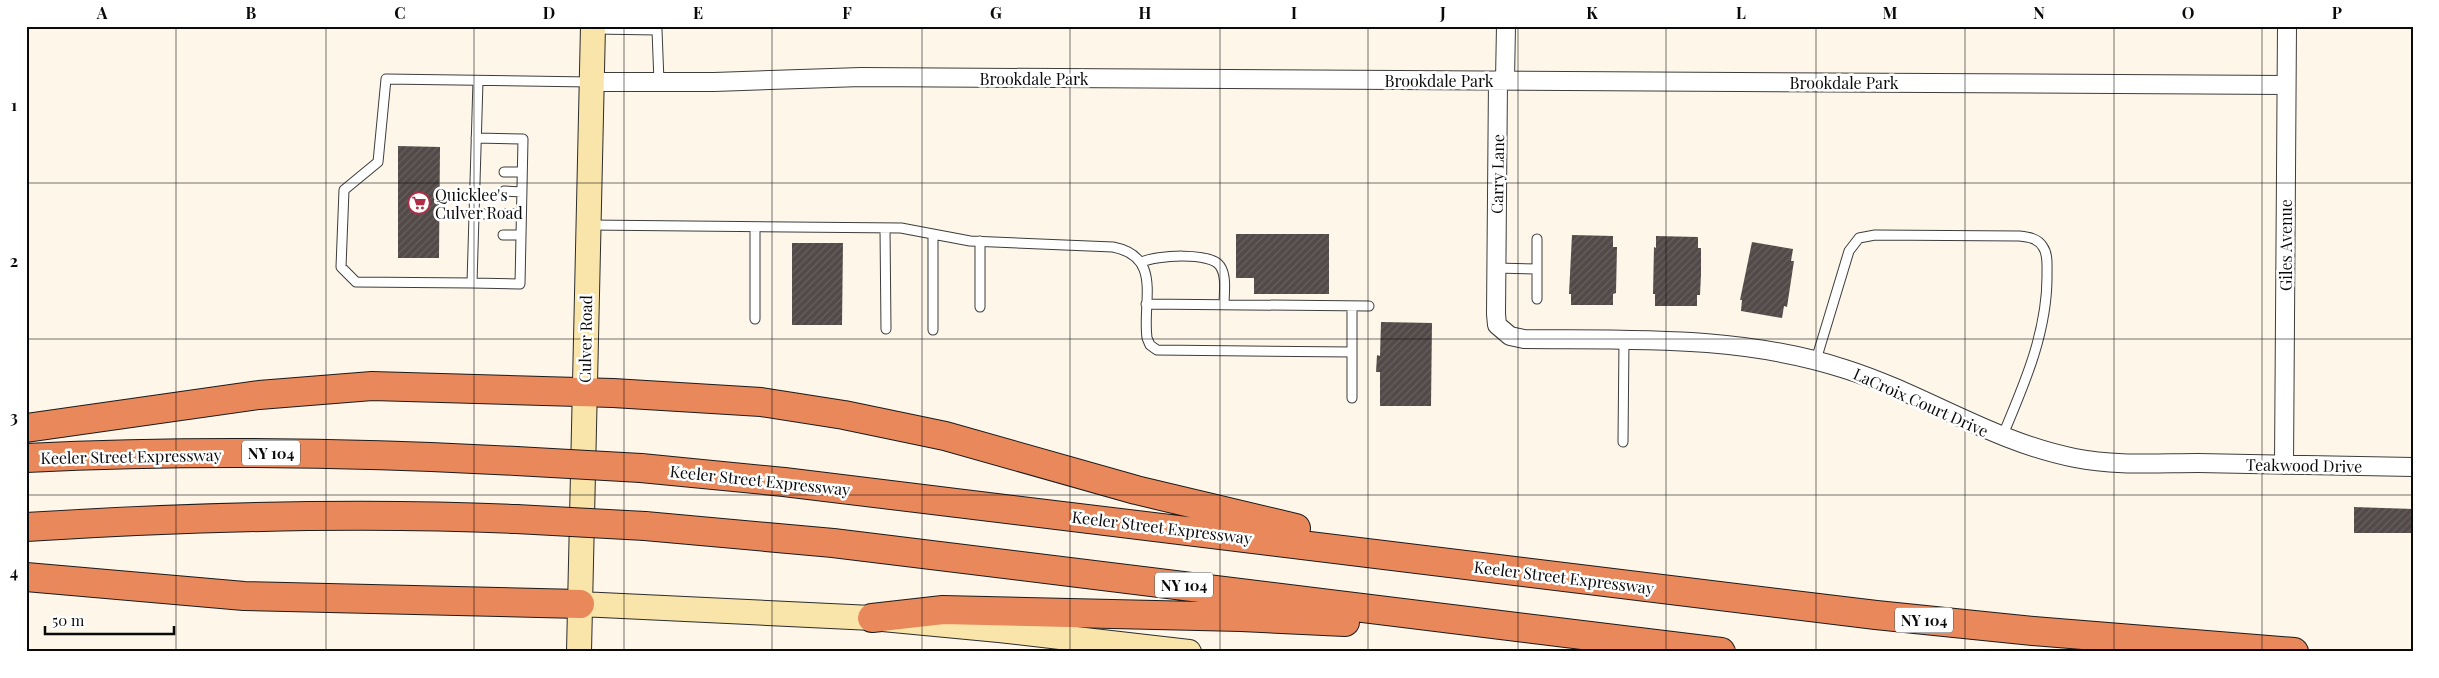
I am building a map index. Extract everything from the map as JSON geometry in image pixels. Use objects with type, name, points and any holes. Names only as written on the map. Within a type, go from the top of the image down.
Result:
[{"type":"highway","points":[[26,428],[252,396],[318,389],[414,386],[584,392],[769,403],[868,419],[978,444],[1176,500],[1338,538],[1471,566]]},
{"type":"highway","name":"Keeler Street Expressway","points":[[26,458],[148,454],[291,453],[516,460],[641,468],[793,483],[1971,625],[2294,652]]},
{"type":"highway","name":"NY 104","points":[[26,527],[171,519],[298,517],[516,519],[645,526],[833,543],[1722,652]]},
{"type":"highway","points":[[26,577],[244,596],[580,604]]},
{"type":"highway","points":[[872,618],[943,610],[1241,617],[1614,639]]},
{"type":"main road","name":"Culver Road","points":[[579,652],[593,28]]},
{"type":"main road","points":[[580,604],[872,618],[999,630],[1189,652]]},
{"type":"street","name":"Carry Lane","points":[[1496,268],[1501,80],[1506,26]]},
{"type":"street","name":"Giles Avenue","points":[[2284,465],[2287,26]]},
{"type":"street","name":"Brookdale Park","points":[[592,82],[714,82],[835,77],[2286,85]]},
{"type":"street","name":"LaCroix Court Drive","points":[[1496,268],[1497,325],[1505,333],[1524,339],[1667,340],[1736,345],[1816,360],[1892,386],[2002,437],[2038,449],[2090,460],[2196,463]]},
{"type":"street","name":"Teakwood Drive","points":[[2196,463],[2413,467]]},
{"type":"lane","points":[[593,28],[657,28],[659,82]]},
{"type":"lane","points":[[476,138],[523,139],[520,284],[356,282],[341,267],[344,190],[378,162],[386,79],[592,82]]},
{"type":"lane","points":[[472,284],[474,190],[480,171],[476,138],[478,81]]},
{"type":"lane","points":[[504,172],[522,172]]},
{"type":"lane","points":[[474,190],[484,191]]},
{"type":"lane","points":[[504,192],[522,192]]},
{"type":"lane","points":[[474,214],[485,214]]},
{"type":"lane","points":[[504,214],[522,214]]},
{"type":"lane","points":[[588,225],[885,228],[980,242],[1113,247],[1132,252],[1142,262],[1146,272],[1148,341],[1153,348],[1162,352],[1352,352]]},
{"type":"lane","points":[[755,227],[755,319]]},
{"type":"lane","points":[[885,228],[886,329]]},
{"type":"lane","points":[[473,234],[484,234]]},
{"type":"lane","points":[[933,234],[933,330]]},
{"type":"lane","points":[[503,235],[521,235]]},
{"type":"lane","points":[[1816,360],[1848,251],[1859,238],[1869,235],[2019,236],[2036,240],[2043,247],[2046,259],[2047,284],[2044,311],[2031,364],[2002,437]]},
{"type":"lane","points":[[1536,299],[1537,239]]},
{"type":"lane","points":[[980,242],[980,307]]},
{"type":"lane","points":[[1142,262],[1163,257],[1202,257],[1215,260],[1223,271],[1224,305]]},
{"type":"lane","points":[[1496,268],[1537,269]]},
{"type":"lane","points":[[1146,304],[1369,306]]},
{"type":"lane","points":[[1352,306],[1352,398]]},
{"type":"lane","points":[[1623,442],[1624,340]]},
{"type":"building","name":"Quicklee's Culver Road","points":[[398,146],[440,147],[439,258],[398,258]]},
{"type":"building","points":[[1236,234],[1329,234],[1329,294],[1254,294],[1254,278],[1236,278]]},
{"type":"building","points":[[1572,235],[1613,236],[1613,247],[1617,247],[1616,293],[1613,294],[1613,305],[1571,305],[1571,294],[1569,294]]},
{"type":"building","points":[[1656,236],[1698,237],[1698,248],[1701,248],[1701,274],[1700,295],[1697,295],[1697,306],[1655,306],[1655,294],[1653,294]]},
{"type":"building","points":[[1752,242],[1793,249],[1791,261],[1794,261],[1787,307],[1784,306],[1782,318],[1741,311],[1742,300],[1740,300]]},
{"type":"building","points":[[792,243],[843,243],[842,325],[792,325]]},
{"type":"building","points":[[1381,322],[1432,323],[1431,406],[1380,406],[1380,372],[1376,372],[1377,355],[1380,356]]},
{"type":"building","points":[[2354,507],[2413,509],[2413,533],[2354,533]]},
{"type":"place","name":"Quicklee's Culver Road","points":[[419,203]]}]
